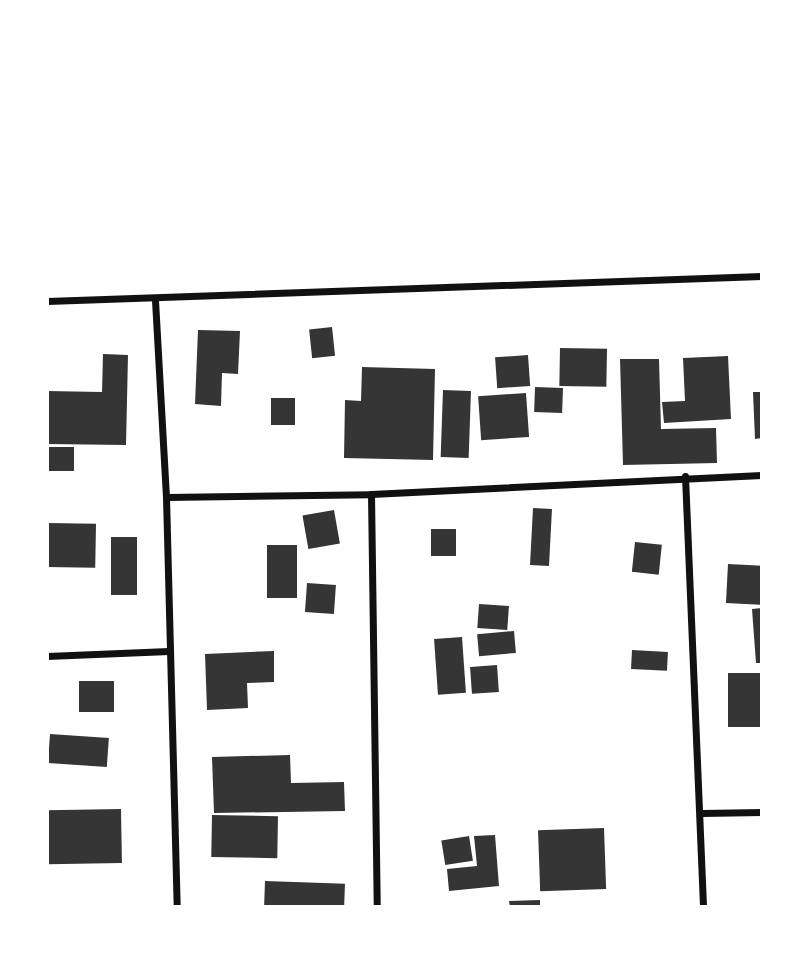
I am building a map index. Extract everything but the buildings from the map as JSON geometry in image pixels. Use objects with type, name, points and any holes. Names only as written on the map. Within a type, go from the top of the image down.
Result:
[{"type":"street","points":[[47,301],[155,300],[762,276]]},
{"type":"street","points":[[155,300],[166,497],[177,907]]},
{"type":"street","points":[[166,497],[371,494],[685,476],[762,475]]},
{"type":"street","points":[[685,476],[702,813],[704,907]]},
{"type":"street","points":[[371,494],[377,907]]},
{"type":"street","points":[[47,656],[169,651]]},
{"type":"street","points":[[702,813],[762,812]]}]
